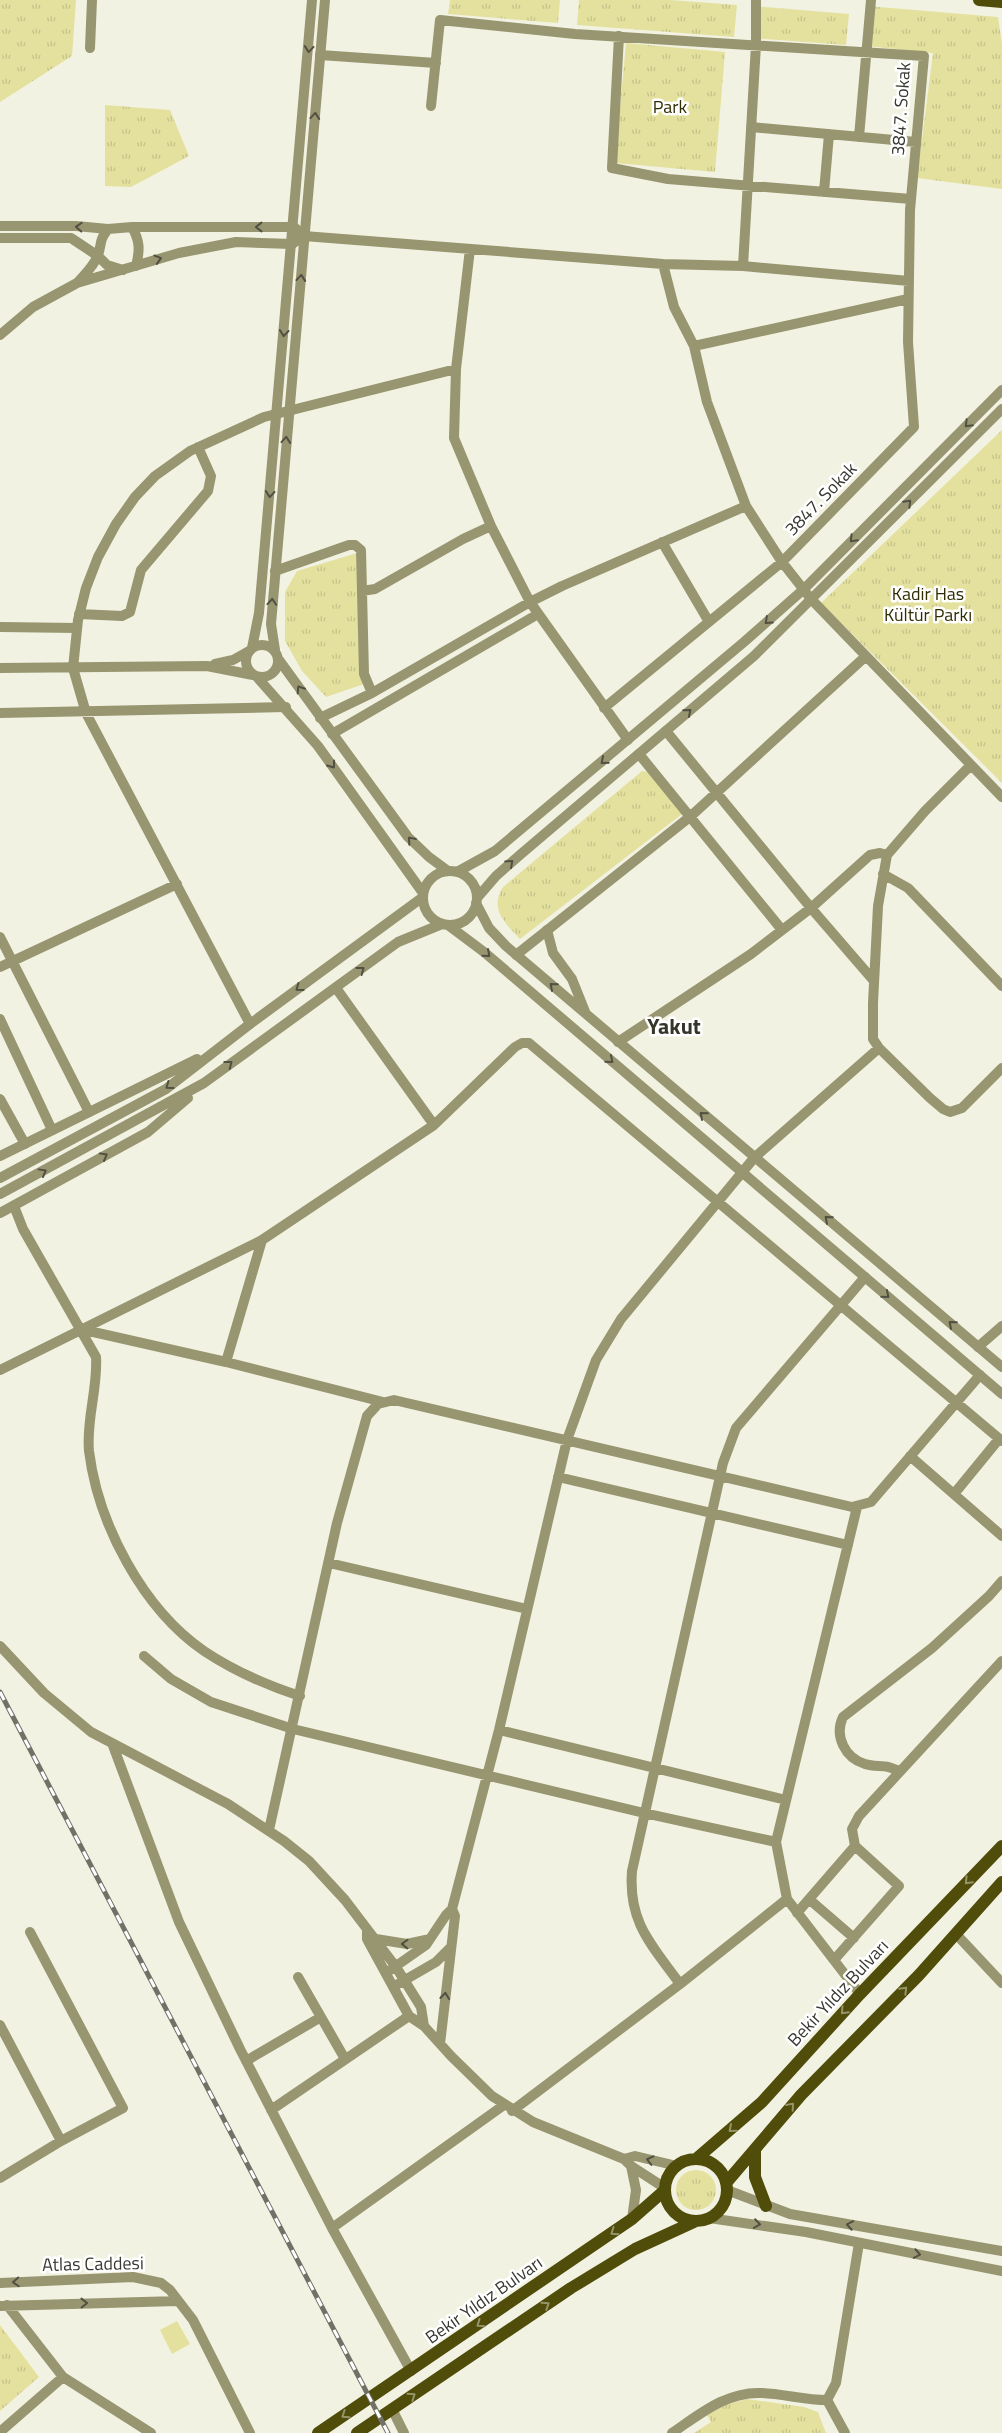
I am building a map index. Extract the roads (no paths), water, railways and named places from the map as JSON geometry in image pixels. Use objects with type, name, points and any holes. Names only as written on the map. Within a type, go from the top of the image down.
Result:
[{"type":"main road","points":[[979,0],[1002,2]]},
{"type":"main road","name":"Bekir Yıldız Bulvarı","points":[[696,2159],[768,2096],[860,1994],[1002,1846]]},
{"type":"main road","points":[[357,2433],[579,2283],[635,2249],[696,2221],[709,2218],[720,2210],[726,2187],[755,2148],[801,2095],[919,1975],[1002,1882]]},
{"type":"main road","points":[[755,2148],[755,2177],[766,2206]]},
{"type":"main road","points":[[696,2221],[682,2218],[672,2210],[665,2189],[668,2177],[677,2166],[696,2159],[715,2166],[726,2187]]},
{"type":"main road","name":"Bekir Yıldız Bulvarı","points":[[318,2433],[411,2372],[632,2220],[665,2189]]},
{"type":"street","points":[[90,48],[92,0]]},
{"type":"street","points":[[312,0],[294,227],[259,613],[251,649],[246,661],[255,676],[286,707],[318,746],[423,895],[426,911],[431,918],[445,924],[484,952],[1002,1394]]},
{"type":"street","points":[[325,0],[270,624],[274,650],[320,718],[408,837],[429,858],[471,882],[476,900],[495,936],[1002,1368]]},
{"type":"street","points":[[743,266],[756,46],[756,0]]},
{"type":"street","points":[[858,137],[871,0]]},
{"type":"street","name":"3847. Sokak","points":[[436,63],[440,20],[619,36],[924,56],[911,199],[908,299],[908,342],[914,427],[782,562],[604,708]]},
{"type":"street","points":[[619,36],[612,168],[668,180],[911,199]]},
{"type":"street","points":[[320,55],[436,63],[431,106]]},
{"type":"street","points":[[751,128],[916,142]]},
{"type":"street","points":[[824,192],[829,134]]},
{"type":"street","points":[[0,226],[76,226],[108,229],[132,227],[294,227],[304,236],[663,264],[743,266],[909,281]]},
{"type":"street","points":[[132,227],[138,238],[140,251],[136,266]]},
{"type":"street","points":[[77,282],[91,268],[98,256],[100,238],[108,229]]},
{"type":"street","points":[[0,336],[33,307],[77,282],[179,253],[236,242],[292,244],[304,236]]},
{"type":"street","points":[[0,238],[71,238],[98,256],[107,265],[123,270]]},
{"type":"street","points":[[470,249],[456,369],[454,438],[491,526],[530,602],[628,740]]},
{"type":"street","points":[[663,264],[674,307],[694,346],[706,402],[746,506],[782,562],[811,599],[1002,797]]},
{"type":"street","points":[[694,346],[908,299]]},
{"type":"street","points":[[250,1024],[86,713],[73,668],[79,614],[86,588],[98,557],[127,508],[155,476],[177,459],[198,447],[253,422],[277,414],[456,369]]},
{"type":"street","points":[[0,1178],[166,1089],[423,895],[432,878],[453,872],[495,851],[744,642],[804,589],[1002,390]]},
{"type":"street","points":[[0,1213],[148,1132],[204,1084],[243,1054],[398,942],[445,924],[465,920],[471,914],[476,900],[496,876],[754,656],[1002,409]]},
{"type":"street","points":[[79,614],[122,616],[130,612],[141,570],[208,491],[211,476],[198,447]]},
{"type":"street","points":[[320,718],[372,693],[530,602],[746,506]]},
{"type":"street","points":[[362,591],[375,589],[463,539],[491,526]]},
{"type":"street","points":[[662,542],[709,622]]},
{"type":"street","points":[[275,571],[349,545],[355,545],[361,550],[363,555],[364,674],[372,693]]},
{"type":"street","points":[[332,734],[538,614]]},
{"type":"street","points":[[0,627],[77,628]]},
{"type":"street","points":[[0,668],[207,666],[227,662],[251,649],[265,645],[274,650]]},
{"type":"street","points":[[516,955],[690,816],[866,656]]},
{"type":"street","points":[[207,666],[268,677],[278,666],[279,660]]},
{"type":"street","points":[[0,713],[86,713],[286,707]]},
{"type":"street","points":[[666,730],[810,908],[874,981]]},
{"type":"street","points":[[639,754],[782,930]]},
{"type":"street","points":[[971,765],[925,811],[888,855],[878,906],[873,1040],[930,1098],[943,1109],[950,1112],[962,1108],[1002,1068]]},
{"type":"street","points":[[618,1042],[751,954],[810,908],[870,854],[880,853],[888,855]]},
{"type":"street","points":[[883,874],[908,888],[1002,986]]},
{"type":"street","points":[[0,967],[177,884]]},
{"type":"street","points":[[547,930],[553,953],[572,979],[586,1015]]},
{"type":"street","points":[[0,937],[89,1112]]},
{"type":"street","points":[[336,988],[434,1125]]},
{"type":"street","points":[[0,1019],[52,1130]]},
{"type":"street","points":[[0,1370],[262,1240],[434,1125],[518,1045],[530,1043],[1001,1440],[954,1494]]},
{"type":"street","points":[[386,1973],[419,1952],[433,1938],[446,1915],[452,1910],[488,1776],[567,1440],[589,1376],[612,1332],[754,1158],[879,1048]]},
{"type":"street","points":[[0,1156],[216,1050]]},
{"type":"street","points":[[0,1194],[204,1084]]},
{"type":"street","points":[[0,1099],[25,1144]]},
{"type":"street","points":[[14,1206],[23,1229],[96,1356],[96,1388],[89,1433],[91,1462],[108,1521],[133,1573],[170,1620],[202,1650],[257,1680],[300,1696]]},
{"type":"street","points":[[226,1362],[262,1240]]},
{"type":"street","points":[[680,1984],[643,1933],[633,1903],[632,1871],[727,1450],[736,1428],[865,1277]]},
{"type":"street","points":[[978,1346],[1002,1326]]},
{"type":"street","points":[[80,1329],[226,1362],[382,1402],[394,1400],[846,1507],[857,1507],[871,1502],[980,1375]]},
{"type":"street","points":[[269,1830],[329,1563],[367,1416],[373,1408],[382,1402]]},
{"type":"street","points":[[910,1456],[1002,1536]]},
{"type":"street","points":[[558,1477],[848,1545]]},
{"type":"street","points":[[857,1507],[776,1842],[787,1899],[860,1994]]},
{"type":"street","points":[[329,1563],[527,1609]]},
{"type":"street","points":[[899,1772],[891,1767],[872,1766],[857,1760],[840,1739],[840,1725],[843,1717],[932,1648],[989,1596],[1002,1581]]},
{"type":"street","points":[[0,1646],[30,1680],[57,1706],[91,1732],[228,1804],[269,1830],[297,1851],[321,1873],[376,1939],[421,2007],[424,2026]]},
{"type":"street","points":[[144,1656],[170,1679],[212,1702],[293,1729],[644,1814],[776,1842]]},
{"type":"street","points":[[834,1960],[900,1886],[855,1846],[852,1834],[854,1823],[1002,1662]]},
{"type":"street","points":[[499,1730],[786,1800]]},
{"type":"street","points":[[112,1743],[179,1922],[271,2110],[332,2228],[411,2372]]},
{"type":"street","points":[[797,1913],[855,1846]]},
{"type":"street","points":[[332,2228],[508,2108],[680,1984],[787,1899]]},
{"type":"street","points":[[810,1900],[854,1938]]},
{"type":"street","points":[[440,2044],[455,1916],[452,1910]]},
{"type":"street","points":[[367,1930],[367,1939],[409,2016],[424,2026],[472,2078],[508,2108],[533,2122],[628,2162],[665,2189]]},
{"type":"street","points":[[0,2178],[60,2141],[123,2108],[30,1932]]},
{"type":"street","points":[[956,1934],[1002,1983]]},
{"type":"street","points":[[376,1939],[408,1944],[433,1938]]},
{"type":"street","points":[[393,1987],[436,1962],[450,1948]]},
{"type":"street","points":[[298,1977],[345,2059]]},
{"type":"street","points":[[271,2110],[409,2016]]},
{"type":"street","points":[[246,2061],[321,2017]]},
{"type":"street","points":[[0,2025],[60,2141]]},
{"type":"street","points":[[628,2162],[635,2156],[677,2166]]},
{"type":"street","points":[[628,2162],[636,2190],[632,2220]]},
{"type":"street","points":[[726,2187],[766,2206],[819,2220],[1002,2251]]},
{"type":"street","points":[[709,2218],[779,2227],[1002,2271]]},
{"type":"street","points":[[827,2400],[836,2383],[859,2243]]},
{"type":"street","name":"Atlas Caddesi","points":[[0,2283],[143,2278],[161,2282],[170,2290],[193,2320],[250,2433]]},
{"type":"street","points":[[4,2305],[178,2301]]},
{"type":"street","points":[[4,2305],[63,2377],[151,2433]]},
{"type":"street","points":[[0,2432],[63,2377]]},
{"type":"street","points":[[672,2433],[718,2403],[736,2395],[764,2393],[802,2400],[827,2400]]},
{"type":"street","points":[[827,2400],[845,2433]]},
{"type":"street","points":[[392,2409],[404,2433]]},
{"type":"railway","points":[[0,1692],[388,2433]]},
{"type":"district","name":"Yakut","points":[[674,1026]]},
{"type":"park label","name":"Park","points":[[670,107]]},
{"type":"park label","name":"Kadir Has Kültür Parkı","points":[[928,604]]}]
